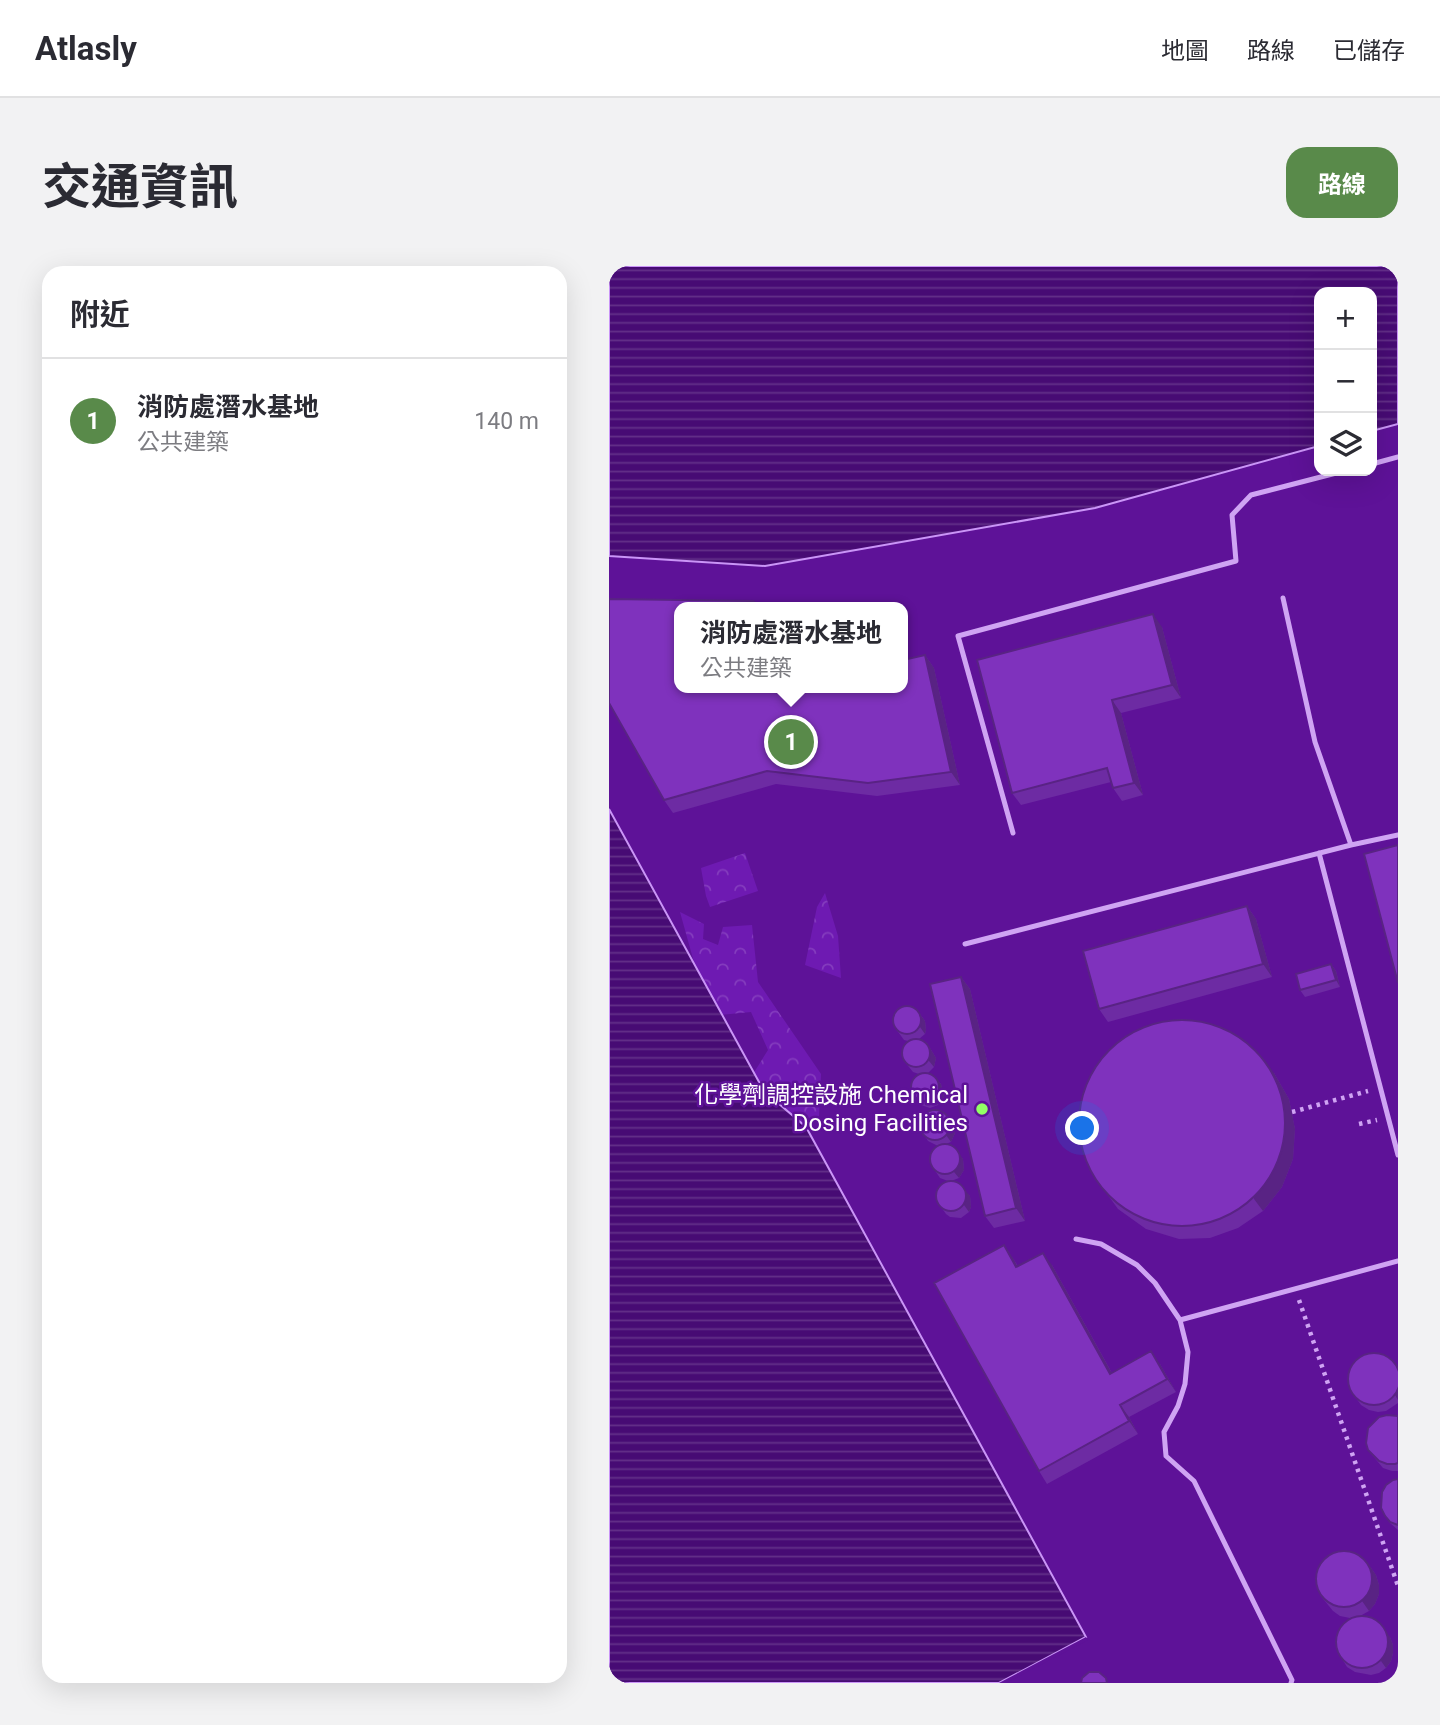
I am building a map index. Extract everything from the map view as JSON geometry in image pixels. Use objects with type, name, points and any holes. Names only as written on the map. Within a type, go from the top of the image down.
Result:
[{"type":"lane","points":[[1377,463],[1398,457]]},
{"type":"lane","points":[[1013,833],[958,636],[1236,561],[1232,515],[1251,495],[1325,476]]},
{"type":"lane","points":[[1283,598],[1315,742],[1351,845]]},
{"type":"lane","points":[[965,944],[1398,835]]},
{"type":"lane","points":[[1319,853],[1398,1155]]},
{"type":"lane","points":[[1076,1239],[1101,1244],[1137,1265],[1155,1283],[1180,1320],[1188,1352],[1185,1384],[1178,1406],[1164,1432],[1166,1455],[1194,1482],[1292,1680],[1291,1683]]},
{"type":"lane","points":[[1180,1320],[1398,1261]]},
{"type":"path","points":[[1291,1112],[1371,1090]]},
{"type":"path","points":[[1295,1289],[1398,1587]]},
{"type":"green space","points":[[745,853],[758,891],[710,907],[701,868]]},
{"type":"green space","points":[[825,893],[838,936],[841,978],[805,965],[817,907]]},
{"type":"green space","points":[[680,912],[704,924],[703,939],[718,945],[723,927],[752,925],[758,982],[821,1074],[819,1116],[796,1136],[782,1118],[781,1100],[762,1097],[748,1082],[768,1050],[751,1012],[709,1016]]},
{"type":"shaded area","points":[[609,266],[1398,266],[1398,424],[1377,430],[1377,287],[1314,287],[1314,447],[1095,508],[765,566],[609,556]]},
{"type":"shaded area","points":[[609,809],[764,1091],[806,1127],[1086,1637],[999,1683],[609,1683]]},
{"type":"pier","points":[[1086,1637],[1088,1640],[1006,1683],[999,1683]]},
{"type":"building","points":[[609,599],[753,601],[674,602],[674,693],[908,693],[908,659],[925,655],[951,772],[868,783],[767,771],[664,800],[609,703]]},
{"type":"building","points":[[1153,614],[1172,685],[1112,700],[1134,783],[1113,788],[1107,768],[1012,793],[977,660]]},
{"type":"building","points":[[1398,845],[1398,983],[1364,854]]},
{"type":"building","points":[[1247,906],[1263,964],[1099,1009],[1083,951]]},
{"type":"building","points":[[1331,964],[1336,980],[1300,990],[1296,974]]},
{"type":"building","name":"化學劑調控設施 Chemical Dosing Facilities","points":[[961,977],[1016,1208],[985,1216],[930,984]]},
{"type":"building","points":[[907,1006],[917,1010],[921,1020],[917,1030],[907,1034],[897,1030],[893,1020],[897,1010]]},
{"type":"building","points":[[1182,1020],[1222,1027],[1255,1050],[1278,1083],[1285,1123],[1278,1163],[1255,1196],[1222,1219],[1182,1226],[1142,1219],[1109,1196],[1086,1163],[1079,1123],[1086,1083],[1109,1050],[1142,1027]]},
{"type":"building","points":[[916,1039],[926,1043],[930,1053],[926,1063],[916,1067],[906,1063],[902,1053],[906,1043]]},
{"type":"building","points":[[925,1073],[935,1077],[939,1087],[935,1097],[925,1101],[915,1097],[911,1087],[915,1077]]},
{"type":"building","points":[[935,1110],[945,1115],[950,1125],[945,1135],[935,1140],[925,1135],[920,1125],[925,1115]]},
{"type":"building","points":[[945,1144],[951,1145],[959,1153],[959,1165],[951,1173],[945,1174],[939,1173],[931,1165],[930,1159],[931,1153],[939,1145]]},
{"type":"building","points":[[951,1181],[962,1185],[966,1196],[962,1207],[951,1211],[940,1207],[936,1196],[940,1185]]},
{"type":"building","points":[[1004,1245],[1016,1267],[1043,1253],[1110,1374],[1151,1351],[1167,1379],[1120,1405],[1129,1421],[1039,1471],[934,1283]]},
{"type":"building","points":[[1374,1353],[1384,1355],[1392,1361],[1398,1369],[1398,1389],[1392,1397],[1384,1403],[1374,1405],[1364,1403],[1356,1397],[1350,1389],[1348,1379],[1350,1369],[1356,1361],[1364,1355]]},
{"type":"building","points":[[1398,1416],[1398,1463],[1395,1464],[1379,1461],[1368,1450],[1366,1443],[1368,1428],[1379,1417]]},
{"type":"building","points":[[1398,1479],[1398,1525],[1390,1522],[1381,1508],[1382,1492],[1386,1485]]},
{"type":"building","points":[[1338,1551],[1350,1551],[1360,1555],[1368,1563],[1372,1579],[1368,1595],[1360,1603],[1350,1607],[1338,1607],[1328,1603],[1320,1595],[1316,1585],[1316,1573],[1320,1563],[1328,1555]]},
{"type":"building","points":[[1362,1616],[1372,1618],[1380,1624],[1386,1632],[1386,1652],[1380,1660],[1372,1666],[1362,1668],[1352,1666],[1344,1660],[1338,1652],[1336,1642],[1338,1632],[1344,1624],[1352,1618]]},
{"type":"building","points":[[1089,1672],[1099,1672],[1106,1678],[1107,1683],[1081,1683],[1082,1678]]},
{"type":"place","name":"消防處潛水基地","points":[[791,742]]},
{"type":"place","name":"化學劑調控設施 Chemical Dosing Facilities","points":[[982,1109]]}]
